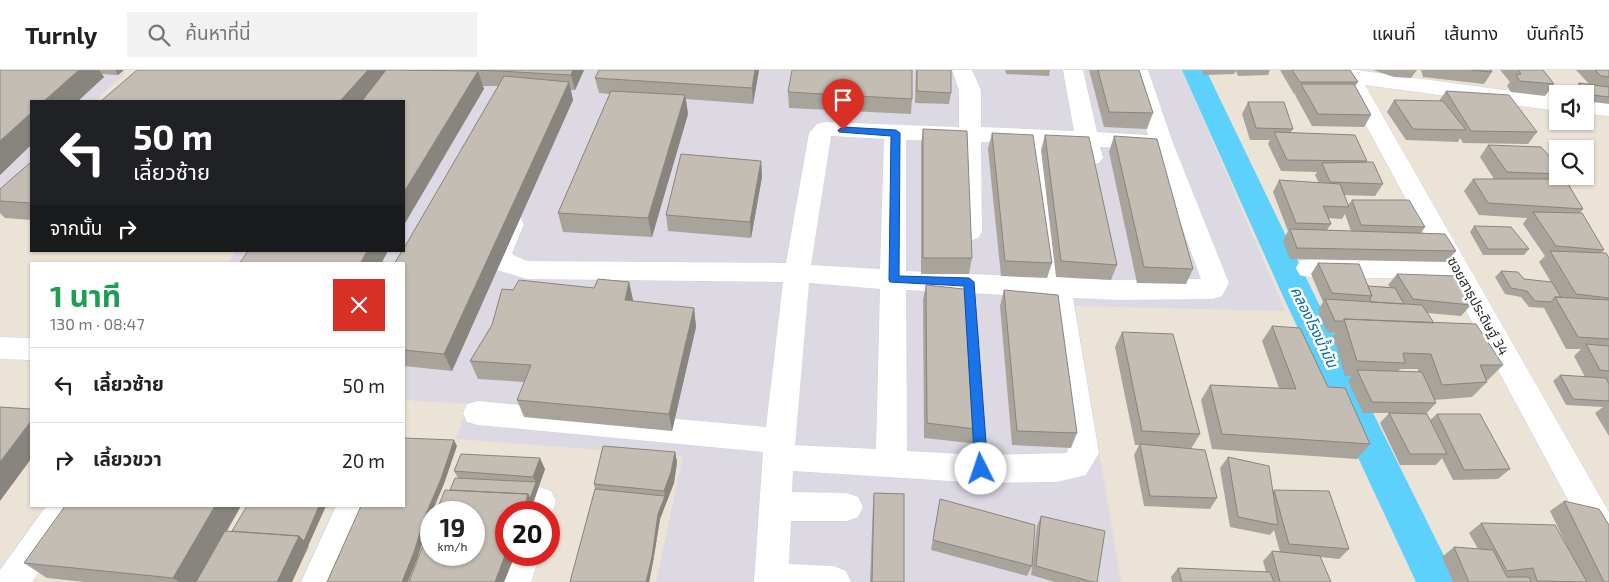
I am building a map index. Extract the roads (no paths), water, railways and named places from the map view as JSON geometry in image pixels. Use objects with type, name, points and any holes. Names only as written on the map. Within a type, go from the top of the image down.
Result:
[{"type":"street","points":[[962,70],[970,90],[969,277]]},
{"type":"street","points":[[1073,70],[1095,177]]},
{"type":"street","points":[[522,202],[499,254],[506,263],[527,270],[797,273],[894,280],[969,277],[1058,286],[1116,280],[1213,289],[1216,283],[1162,142],[1138,70]]},
{"type":"street","points":[[1532,70],[1549,92]]},
{"type":"street","points":[[1349,74],[1549,102]]},
{"type":"street","name":"ซอยสาธุประดิษฐ์ 34","points":[[1349,74],[1609,543]]},
{"type":"street","points":[[1594,108],[1609,109]]},
{"type":"street","points":[[834,582],[771,581],[779,449],[797,273],[820,133],[825,129],[1162,142]]},
{"type":"street","points":[[891,463],[896,133]]},
{"type":"street","points":[[478,413],[891,463],[980,457],[1057,468],[1075,465],[1084,453],[1034,138]]},
{"type":"street","points":[[1310,268],[1457,270]]},
{"type":"street","points":[[0,348],[30,349]]},
{"type":"street","points":[[776,506],[847,507]]},
{"type":"street","points":[[12,582],[64,507]]},
{"type":"street","points":[[318,582],[352,507]]},
{"type":"street","points":[[514,582],[519,566]]},
{"type":"waterway","name":"คลองโรงน้ำมัน","points":[[1194,70],[1297,292],[1437,582]]}]
